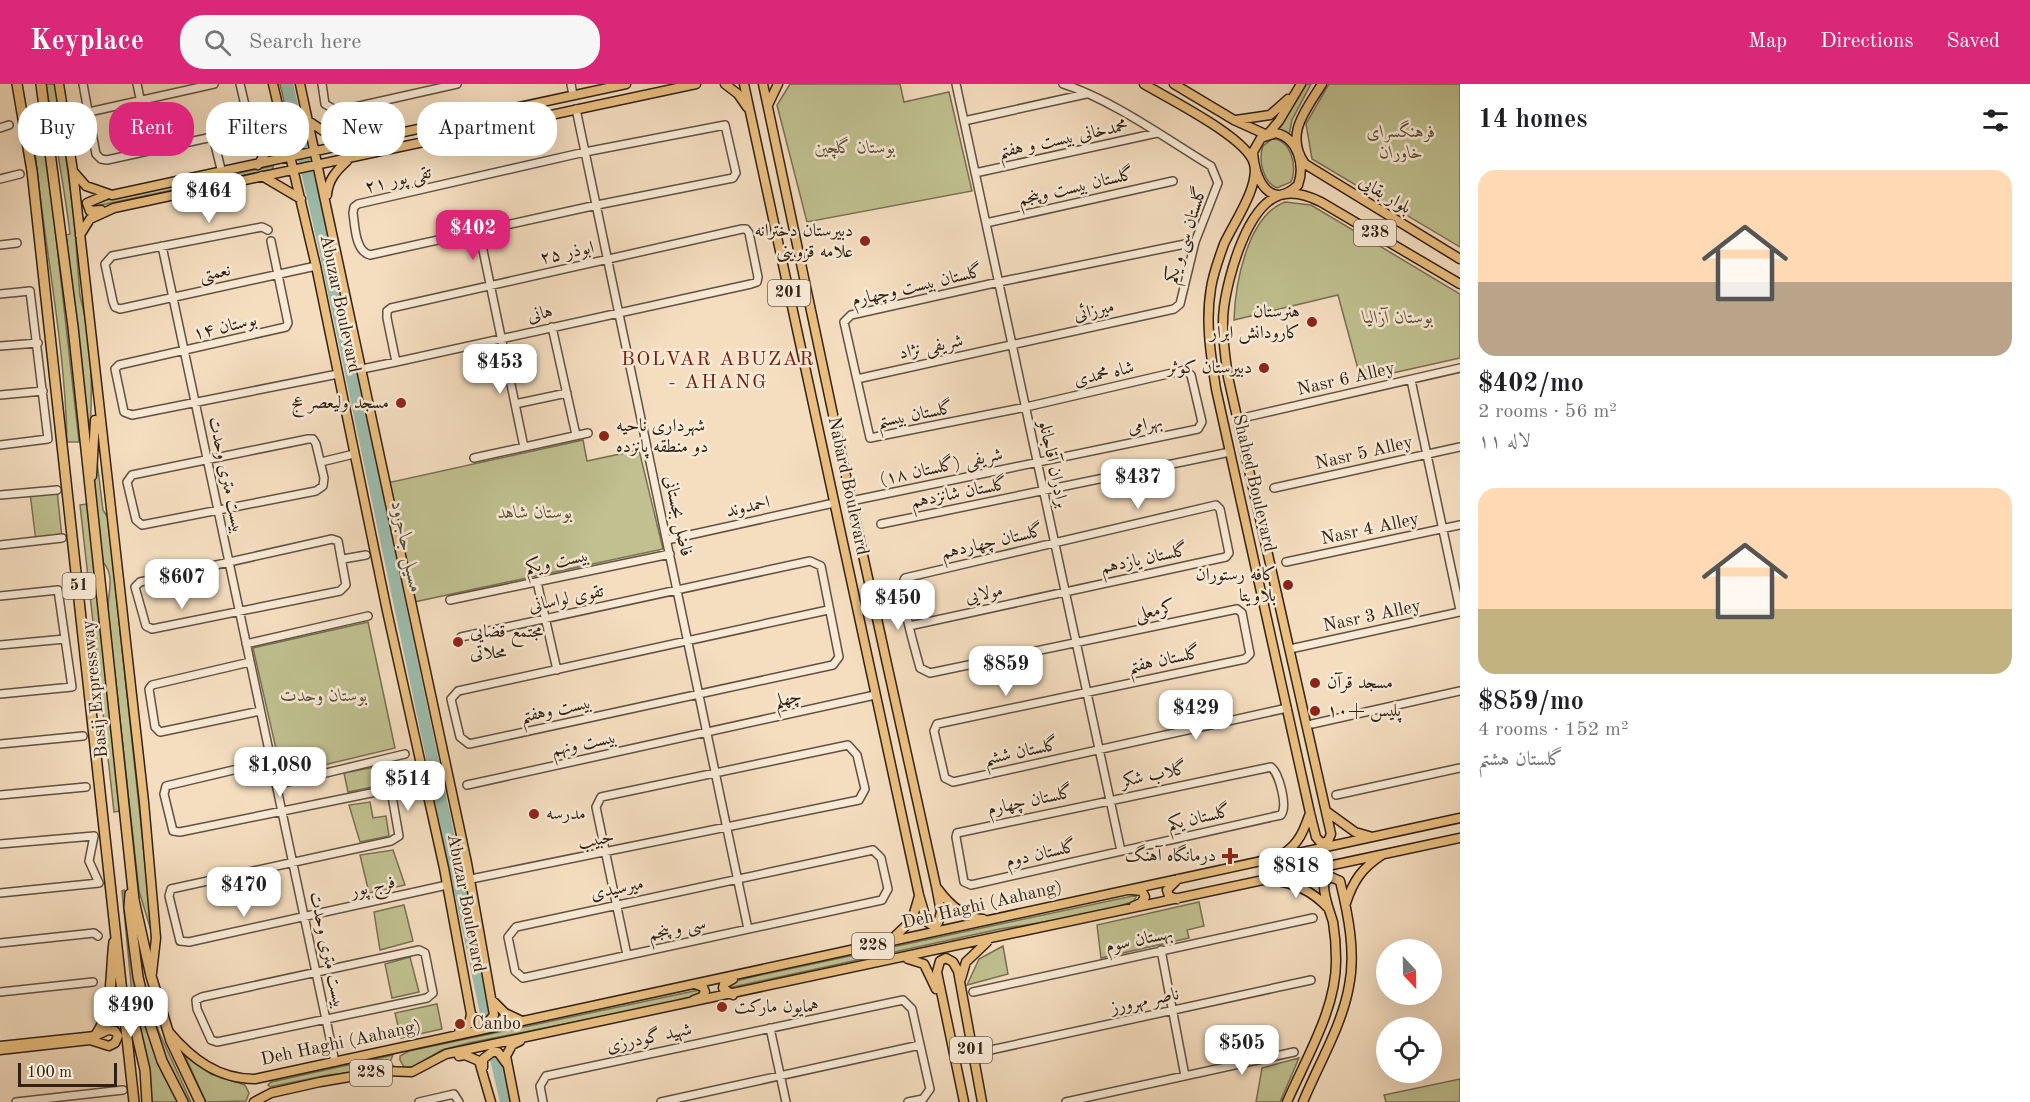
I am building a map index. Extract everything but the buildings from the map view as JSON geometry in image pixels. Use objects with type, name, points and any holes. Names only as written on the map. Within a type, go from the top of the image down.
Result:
[{"type":"highway","name":"Basij Expressway","points":[[17,84],[32,171],[134,1102]]},
{"type":"highway","name":"Basij Expressway","points":[[41,84],[73,327],[134,900],[151,976],[168,1031],[200,1102]]},
{"type":"highway","points":[[133,876],[129,907],[139,986],[159,1052],[183,1102]]},
{"type":"highway","points":[[92,1038],[102,1024],[110,983],[115,930]]},
{"type":"highway","points":[[122,976],[145,1070],[147,1102]]},
{"type":"main road","points":[[59,84],[72,168],[144,802],[156,938],[151,976]]},
{"type":"main road","points":[[273,84],[277,102]]},
{"type":"main road","points":[[300,84],[304,102]]},
{"type":"main road","points":[[405,132],[626,84]]},
{"type":"main road","points":[[293,156],[222,173],[107,195],[87,202],[88,209],[98,211],[114,208],[348,160],[696,84]]},
{"type":"main road","points":[[725,84],[738,93],[751,116]]},
{"type":"main road","name":"Nabard Boulevard","points":[[744,84],[919,895]]},
{"type":"main road","name":"Nabard Boulevard","points":[[764,84],[851,501],[936,886]]},
{"type":"main road","points":[[768,105],[778,84]]},
{"type":"main road","points":[[1144,84],[1237,140],[1254,163],[1266,190],[1278,195],[1285,194],[1298,185],[1300,178],[1294,135],[1322,84]]},
{"type":"main road","points":[[1174,84],[1234,120],[1267,135],[1276,134],[1286,137],[1298,154]]},
{"type":"main road","points":[[1254,163],[1256,145],[1267,135],[1299,87]]},
{"type":"main road","points":[[1234,120],[1270,116],[1299,87]]},
{"type":"main road","points":[[573,95],[576,109]]},
{"type":"main road","points":[[309,136],[311,152],[321,150]]},
{"type":"main road","name":"Abuzar Boulevard","points":[[293,156],[354,454],[447,885],[471,1014],[477,1022],[484,1023],[492,1019],[494,1010],[471,879],[408,597],[327,202],[311,152]]},
{"type":"main road","name":"بلوار بقایی","points":[[1298,154],[1309,167],[1328,180],[1460,259]]},
{"type":"main road","points":[[258,165],[263,156]]},
{"type":"main road","points":[[327,202],[328,186],[335,171],[348,160]]},
{"type":"main road","name":"Shahed Boulevard","points":[[1254,163],[1253,184],[1223,246],[1211,287],[1208,316],[1210,349],[1223,423],[1310,813],[1316,837],[1325,843],[1331,838],[1326,811],[1228,377],[1223,340],[1224,309],[1231,274],[1254,219],[1266,203],[1285,194]]},
{"type":"main road","points":[[72,168],[81,183],[107,195]]},
{"type":"main road","points":[[262,176],[301,199]]},
{"type":"main road","name":"238","points":[[1285,194],[1304,196],[1321,202],[1460,284]]},
{"type":"main road","points":[[79,236],[90,219],[114,208]]},
{"type":"main road","points":[[91,494],[96,395]]},
{"type":"main road","points":[[1223,423],[1238,419]]},
{"type":"main road","points":[[1274,653],[1290,649]]},
{"type":"main road","points":[[1326,811],[1354,832],[1372,837]]},
{"type":"main road","points":[[1278,857],[1293,848],[1304,831],[1310,813]]},
{"type":"main road","name":"Deh Haghi (Aahang)","points":[[168,1031],[186,1052],[218,1072],[248,1079],[268,1076],[1460,819]]},
{"type":"main road","name":"Deh Haghi (Aahang)","points":[[254,1102],[272,1093],[368,1073],[412,1072],[446,1054],[733,995],[1460,838]]},
{"type":"main road","points":[[1345,907],[1354,880],[1369,864],[1385,853]]},
{"type":"main road","points":[[1287,1102],[1327,1010],[1334,984],[1336,960],[1329,910],[1323,890],[1326,879],[1331,877],[1340,881],[1345,907],[1352,959],[1349,986],[1340,1014],[1303,1102]]},
{"type":"main road","points":[[1177,899],[1169,896],[1167,890],[1179,878]]},
{"type":"main road","points":[[1267,879],[1300,887],[1315,895],[1329,910]]},
{"type":"main road","points":[[936,886],[946,899],[966,915],[993,919]]},
{"type":"main road","name":"201","points":[[919,895],[927,922],[933,926],[938,923],[941,912],[936,886]]},
{"type":"main road","points":[[1111,913],[1144,900],[1142,891],[1127,889]]},
{"type":"main road","points":[[879,945],[903,931],[915,912],[919,895]]},
{"type":"main road","points":[[961,998],[961,975],[966,962],[987,942],[1005,936]]},
{"type":"main road","name":"201","points":[[964,1102],[937,972],[938,964],[943,958],[950,959],[956,965],[982,1102]]},
{"type":"main road","points":[[896,960],[910,959],[924,964],[944,1009]]},
{"type":"main road","points":[[733,995],[724,991],[724,984],[753,971]]},
{"type":"main road","points":[[679,1005],[705,994],[703,987],[695,984]]},
{"type":"main road","points":[[492,999],[505,1013],[523,1021]]},
{"type":"main road","points":[[453,1036],[466,1028],[471,1014]]},
{"type":"main road","points":[[0,1048],[92,1038]]},
{"type":"main road","points":[[515,1102],[506,1063],[508,1050],[525,1038]]},
{"type":"main road","points":[[491,1102],[483,1059],[492,1052],[498,1052],[506,1063]]},
{"type":"main road","points":[[435,1061],[465,1055],[475,1058],[483,1067]]},
{"type":"main road","points":[[268,1076],[261,1087],[264,1092],[272,1093]]},
{"type":"street","points":[[83,84],[87,102]]},
{"type":"street","points":[[136,84],[140,100]]},
{"type":"street","points":[[97,110],[214,84]]},
{"type":"street","points":[[240,84],[243,102]]},
{"type":"street","points":[[322,84],[326,104],[337,111],[457,84]]},
{"type":"street","points":[[571,84],[573,95]]},
{"type":"street","name":"برادران آقاجانلو","points":[[956,84],[1121,851]]},
{"type":"street","name":"گلستان سی و یکم","points":[[1063,84],[1086,94],[1212,166],[1218,183],[1195,242],[1180,304]]},
{"type":"street","points":[[964,121],[1086,94]]},
{"type":"street","name":"فاضل بجستانی","points":[[576,109],[748,929]]},
{"type":"street","name":"تقی پور ۲۱","points":[[479,231],[370,255],[364,254],[360,248],[353,213],[354,207],[358,204],[585,152],[725,124],[735,176],[597,205]]},
{"type":"street","points":[[0,128],[9,125]]},
{"type":"street","name":"محمدخانی بیست و هفتم","points":[[975,173],[1156,133]]},
{"type":"street","points":[[97,155],[100,159],[117,156]]},
{"type":"street","points":[[218,156],[222,173]]},
{"type":"street","points":[[0,179],[20,174]]},
{"type":"street","name":"گلستان بیست وپنجم","points":[[986,223],[1173,181]]},
{"type":"street","points":[[524,447],[479,231],[597,205]]},
{"type":"street","points":[[162,246],[262,227],[268,230]]},
{"type":"street","name":"ابوذر ۲۵","points":[[396,362],[387,311],[391,308],[490,285],[746,229],[749,233],[757,282]]},
{"type":"street","points":[[271,241],[278,276]]},
{"type":"street","name":"گلستان بیست وچهارم","points":[[857,379],[844,322],[851,315],[1195,242]]},
{"type":"street","points":[[0,245],[18,243]]},
{"type":"street","name":"نعمتی","points":[[162,246],[112,256],[105,264],[115,307],[120,309],[316,266]]},
{"type":"street","name":"بیست متری وحدت","points":[[162,246],[335,1062]]},
{"type":"street","name":"بوستان ۱۴","points":[[195,402],[128,415],[124,412],[115,369],[119,365],[286,327],[288,323],[278,276]]},
{"type":"street","name":"هانی","points":[[362,369],[757,282]]},
{"type":"street","points":[[0,294],[30,291],[34,343],[43,391],[44,440],[0,445]]},
{"type":"street","name":"میرزائی","points":[[1012,345],[1174,309],[1180,304]]},
{"type":"street","points":[[552,327],[576,435]]},
{"type":"street","points":[[0,346],[34,343]]},
{"type":"street","name":"شریفی نژاد","points":[[857,379],[1012,345]]},
{"type":"street","name":"Nasr 6 Alley","points":[[1238,419],[1460,368]]},
{"type":"street","name":"شاه محمدی","points":[[1026,407],[1188,371]]},
{"type":"street","name":"بهرامی","points":[[1037,462],[1198,429],[1202,423],[1188,371]]},
{"type":"street","points":[[195,402],[338,374]]},
{"type":"street","name":"گلستان بیستم","points":[[857,379],[868,434],[874,439],[1026,407]]},
{"type":"street","points":[[1411,380],[1460,611]]},
{"type":"street","points":[[0,395],[43,391]]},
{"type":"street","points":[[515,405],[567,393]]},
{"type":"street","points":[[474,458],[588,433]]},
{"type":"street","points":[[308,438],[316,444],[324,478],[322,486],[316,491],[138,524],[128,478],[207,459],[308,438]]},
{"type":"street","name":"Nasr 5 Alley","points":[[1274,488],[1460,447]]},
{"type":"street","name":"گلستان شانزدهم","points":[[881,524],[1230,452]]},
{"type":"street","points":[[321,462],[354,454]]},
{"type":"street","name":"شریفی (گلستان ۱۸)","points":[[851,501],[1037,462]]},
{"type":"street","points":[[0,495],[57,490]]},
{"type":"street","name":"احمدوند","points":[[667,540],[834,503]]},
{"type":"street","name":"گلستان چهاردهم","points":[[909,626],[902,581],[905,578],[1054,542],[1219,506],[1228,556]]},
{"type":"street","name":"Nasr 4 Alley","points":[[1286,562],[1460,525]]},
{"type":"street","points":[[0,545],[62,538]]},
{"type":"street","points":[[332,539],[338,541],[341,546],[343,559],[346,585],[340,591],[148,629],[136,584],[332,539]]},
{"type":"street","name":"بیست ویکم","points":[[450,600],[670,554]]},
{"type":"street","points":[[343,559],[366,555]]},
{"type":"street","name":"گلستان یازدهم","points":[[1065,591],[1228,556]]},
{"type":"street","name":"تقوی لواسانی","points":[[461,637],[810,561],[817,562],[821,566],[828,610]]},
{"type":"street","points":[[537,582],[557,670],[828,610],[838,657],[837,662],[833,665],[699,694]]},
{"type":"street","points":[[0,596],[58,590],[72,687],[0,694]]},
{"type":"street","name":"مولایی","points":[[909,626],[1065,591]]},
{"type":"street","name":"کرمعلی","points":[[909,626],[920,668],[923,672],[930,673],[1240,610],[1250,654],[1248,657]]},
{"type":"street","name":"Nasr 3 Alley","points":[[1290,649],[1460,611]]},
{"type":"street","points":[[246,644],[368,616]]},
{"type":"street","points":[[0,645],[65,639]]},
{"type":"street","name":"گلستان هفتم","points":[[948,781],[934,726],[1248,657]]},
{"type":"street","points":[[250,662],[150,686],[157,730],[165,731],[261,711]]},
{"type":"street","name":"بیست وهفتم","points":[[557,670],[458,691],[450,699],[460,737],[469,744],[699,694]]},
{"type":"street","points":[[1312,724],[1460,691]]},
{"type":"street","name":"چهلم","points":[[707,733],[875,695]]},
{"type":"street","name":"گلستان ششم","points":[[948,781],[1287,708]]},
{"type":"street","name":"بیست ونهم","points":[[467,785],[707,733]]},
{"type":"street","points":[[0,744],[83,736]]},
{"type":"street","name":"حبیب","points":[[471,879],[605,854],[859,800],[865,789],[857,755],[848,745],[716,773]]},
{"type":"street","points":[[276,785],[405,754]]},
{"type":"street","points":[[271,761],[170,783],[164,789],[164,794],[171,828],[180,832],[386,790],[392,796],[399,832],[396,839],[293,864]]},
{"type":"street","name":"گلاب شکر","points":[[1110,799],[1274,768],[1284,812]]},
{"type":"street","points":[[1336,795],[1460,768]]},
{"type":"street","points":[[627,955],[596,807],[601,797],[716,773]]},
{"type":"street","points":[[0,795],[86,787]]},
{"type":"street","name":"گلستان چهارم","points":[[967,885],[957,833],[1110,799]]},
{"type":"street","name":"گلستان یکم","points":[[1121,851],[1284,812]]},
{"type":"street","points":[[0,844],[94,836],[89,861],[99,883],[0,893]]},
{"type":"street","name":"میرسیدی","points":[[508,937],[516,927],[873,850],[881,858],[888,890],[882,900]]},
{"type":"street","name":"گلستان دوم","points":[[967,885],[1121,851]]},
{"type":"street","name":"فرج پور","points":[[293,864],[171,889],[169,896],[177,938],[189,942],[305,919],[447,885]]},
{"type":"street","name":"سی و پنجم","points":[[508,937],[515,971],[523,978],[882,900]]},
{"type":"street","name":"بهستان سوم","points":[[973,992],[1313,918]]},
{"type":"street","points":[[0,943],[96,935]]},
{"type":"street","points":[[419,950],[425,953],[433,993],[427,998],[217,1042],[211,1040],[195,1003],[202,997],[316,971],[419,950]]},
{"type":"street","points":[[1161,950],[1185,1076]]},
{"type":"street","name":"ناصر مهرورز","points":[[986,1051],[1311,980]]},
{"type":"street","points":[[0,992],[93,982]]},
{"type":"street","name":"شهید گودرزی","points":[[543,1102],[540,1086],[546,1076],[903,1000],[912,1009],[920,1045]]},
{"type":"street","points":[[770,1028],[786,1102]]},
{"type":"street","points":[[661,1102],[920,1045],[930,1089],[923,1099],[908,1102]]},
{"type":"street","points":[[1066,1102],[1294,1052]]},
{"type":"street","points":[[15,1102],[123,1090]]},
{"type":"street","points":[[419,1102],[454,1094],[459,1102]]},
{"type":"green space","points":[[46,84],[56,84],[58,102],[49,102]]},
{"type":"green space","points":[[280,84],[292,84],[296,102],[284,102]]},
{"type":"green space","name":"بوستان گلچین","points":[[790,84],[900,84],[904,102],[949,92],[972,191],[807,222],[777,105]]},
{"type":"green space","points":[[1306,84],[1311,84],[1292,120],[1289,135],[1278,131]]},
{"type":"green space","name":"فرهنگسرای خاوران","points":[[1329,84],[1460,84],[1460,247],[1312,159],[1306,124]]},
{"type":"green space","points":[[1272,139],[1279,140],[1288,149],[1294,169],[1291,182],[1277,188],[1265,176],[1261,158],[1263,146]]},
{"type":"green space","points":[[36,156],[47,156],[79,442],[67,442],[58,328]]},
{"type":"green space","points":[[58,156],[66,156],[74,218],[80,296],[90,351],[89,443],[66,235],[70,234]]},
{"type":"green space","points":[[273,166],[273,169],[92,207],[91,204],[96,202]]},
{"type":"green space","name":"بوستان آزالیا","points":[[1285,202],[1311,205],[1460,294],[1460,358],[1361,380],[1338,295],[1234,320],[1237,289],[1252,236],[1261,221]]},
{"type":"green space","points":[[94,437],[103,510],[108,518],[153,937],[139,891],[108,611],[110,580],[103,562],[92,473]]},
{"type":"green space","name":"بوستان شاهد","points":[[583,440],[587,461],[639,450],[663,549],[414,602],[387,483]]},
{"type":"green space","points":[[57,490],[62,538],[36,541],[30,493]]},
{"type":"green space","points":[[87,504],[122,811],[114,812],[80,505]]},
{"type":"green space","name":"بوستان وحدت","points":[[368,622],[395,748],[282,775],[253,648]]},
{"type":"green space","points":[[375,767],[378,786],[348,792],[344,773]]},
{"type":"green space","points":[[370,802],[373,818],[386,816],[389,836],[360,842],[349,805]]},
{"type":"green space","points":[[393,850],[405,885],[369,893],[360,855]]},
{"type":"green space","points":[[124,890],[133,969],[179,1102],[151,1102],[134,1014],[122,891]]},
{"type":"green space","points":[[1137,895],[1134,901],[1100,913],[1000,929],[733,987],[729,986],[732,982],[756,976]]},
{"type":"green space","points":[[1199,902],[1204,926],[1187,930],[1189,938],[1101,958],[1097,925]]},
{"type":"green space","points":[[404,905],[413,941],[380,950],[374,912]]},
{"type":"green space","points":[[132,914],[146,994],[153,1019],[191,1102],[186,1102],[161,1048],[145,1000]]},
{"type":"green space","points":[[1003,946],[1008,974],[967,985],[979,959]]},
{"type":"green space","points":[[115,951],[119,994],[118,1028],[110,1026],[102,1031]]},
{"type":"green space","points":[[410,957],[419,992],[392,998],[385,964]]},
{"type":"green space","points":[[699,990],[699,994],[666,1004],[442,1050],[413,1067],[404,1067],[400,1060],[400,1056],[409,1051]]},
{"type":"green space","points":[[437,1004],[442,1029],[401,1038],[395,1013]]},
{"type":"green space","points":[[393,1055],[390,1062],[395,1068],[328,1075],[270,1087],[268,1085],[271,1082]]},
{"type":"green space","points":[[185,1056],[211,1074],[245,1085],[249,1093],[246,1101],[206,1102]]},
{"type":"green space","points":[[1299,1058],[1280,1102],[1256,1102],[1262,1068]]},
{"type":"green space","points":[[1460,1079],[1460,1102],[1386,1102],[1384,1095],[1442,1083]]},
{"type":"waterway","name":"مسیل جاجرود","points":[[287,84],[323,241],[487,1018]]},
{"type":"waterway","name":"مسیل جاجرود","points":[[496,1059],[506,1102]]},
{"type":"place","name":"دبیرستان دخترانه علامه قزوینی","points":[[865,241]]},
{"type":"place","name":"هنرستان کارودانش ابرار","points":[[1312,322]]},
{"type":"place","name":"دبیرستان کوثر","points":[[1264,368]]},
{"type":"place","name":"مسجد ولیعصر عج","points":[[401,403]]},
{"type":"place","name":"شهرداری ناحیه دو منطقه پانزده","points":[[604,436]]},
{"type":"place","name":"کافه رستوران بلاویتا","points":[[1288,585]]},
{"type":"place","name":"مجتمع قضایی محلاتی","points":[[458,642]]},
{"type":"place","name":"مسجد قرآن","points":[[1315,683]]},
{"type":"place","name":"پلیس +۱۰","points":[[1315,711]]},
{"type":"place","name":"مدرسه","points":[[534,814]]},
{"type":"place","name":"درمانگاه آهنگ","points":[[1230,856]]},
{"type":"place","name":"همایون مارکت","points":[[722,1007]]},
{"type":"place","name":"Canbo","points":[[460,1024]]},
{"type":"district","name":"BOLVAR ABUZAR - AHANG","points":[[718,372]]}]
